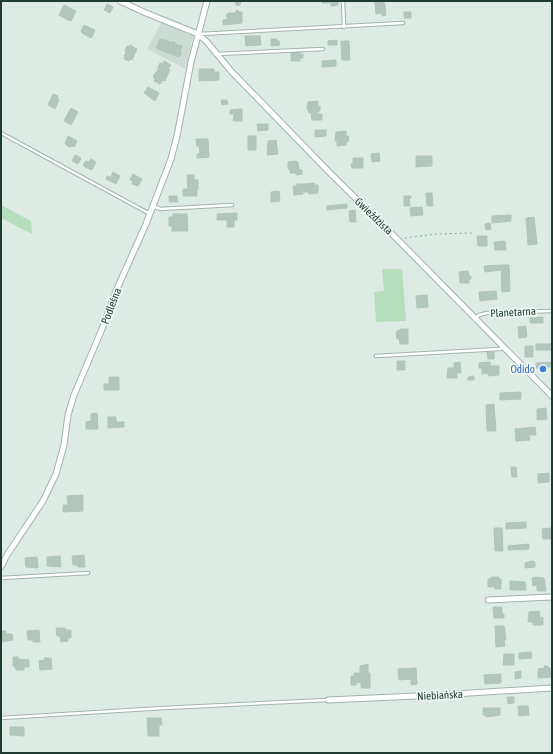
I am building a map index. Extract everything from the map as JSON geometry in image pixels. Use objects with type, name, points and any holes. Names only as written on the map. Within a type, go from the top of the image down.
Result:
[{"type":"street","points":[[120,1],[198,34]]},
{"type":"street","name":"Podleśna","points":[[1,567],[7,554],[43,501],[56,474],[64,445],[68,415],[74,395],[102,329],[116,291],[150,214],[171,159],[177,136],[186,80],[207,1]]},
{"type":"street","name":"Gwieździsta","points":[[198,34],[207,42],[231,71],[330,173],[552,396]]},
{"type":"street","points":[[488,600],[552,597]]},
{"type":"street","name":"Niebiańska","points":[[328,700],[552,688]]},
{"type":"lane","points":[[343,1],[344,27]]},
{"type":"lane","points":[[198,34],[403,23]]},
{"type":"lane","points":[[217,54],[323,49]]},
{"type":"lane","points":[[1,133],[150,214]]},
{"type":"lane","points":[[153,206],[160,209],[232,205]]},
{"type":"lane","name":"Planetarna","points":[[476,318],[487,313],[552,311]]},
{"type":"lane","points":[[376,356],[500,349],[503,347]]},
{"type":"lane","points":[[1,578],[88,573]]},
{"type":"lane","points":[[1,718],[328,700]]},
{"type":"path","points":[[399,241],[409,236],[472,233]]},
{"type":"shaded area","points":[[161,23],[193,36],[186,69],[147,49]]},
{"type":"green space","points":[[1,205],[31,221],[32,234],[1,218]]},
{"type":"green space","points":[[382,269],[402,269],[406,321],[376,322],[374,292],[384,291]]},
{"type":"building","points":[[238,0],[241,3],[238,6],[235,3]]},
{"type":"building","points":[[322,1],[338,1],[338,5],[331,6],[331,3],[322,3]]},
{"type":"building","points":[[384,1],[386,15],[382,16],[382,13],[376,14],[375,2]]},
{"type":"building","points":[[107,4],[113,7],[110,13],[104,10]]},
{"type":"building","points":[[64,5],[76,11],[71,21],[59,15]]},
{"type":"building","points":[[237,10],[242,12],[242,23],[223,25],[223,20],[228,19],[226,16],[228,13],[235,13]]},
{"type":"building","points":[[404,12],[411,12],[411,18],[404,18]]},
{"type":"building","points":[[84,25],[95,30],[91,38],[82,33],[81,31]]},
{"type":"building","points":[[245,36],[260,36],[261,45],[246,46]]},
{"type":"building","points":[[160,39],[173,43],[174,41],[175,44],[182,46],[180,52],[182,52],[179,57],[156,48]]},
{"type":"building","points":[[271,39],[277,39],[280,45],[271,46]]},
{"type":"building","points":[[337,40],[337,45],[328,45],[328,41]]},
{"type":"building","points":[[341,41],[349,41],[350,60],[342,60]]},
{"type":"building","points":[[130,45],[137,49],[132,60],[131,59],[129,61],[124,59],[124,56],[127,46],[129,47]]},
{"type":"building","points":[[291,51],[300,51],[300,54],[303,54],[303,58],[300,58],[300,61],[291,61]]},
{"type":"building","points":[[336,60],[336,66],[322,67],[322,61]]},
{"type":"building","points":[[164,61],[171,65],[168,69],[170,70],[167,76],[158,71],[160,63],[163,64]]},
{"type":"building","points":[[199,69],[214,69],[214,72],[219,72],[219,80],[199,81]]},
{"type":"building","points":[[158,71],[167,76],[165,81],[163,80],[160,84],[154,81],[155,78],[153,77]]},
{"type":"building","points":[[148,87],[159,93],[155,101],[144,93]]},
{"type":"building","points":[[53,94],[58,96],[57,98],[59,100],[55,109],[48,105]]},
{"type":"building","points":[[221,100],[227,100],[228,104],[222,105]]},
{"type":"building","points":[[318,101],[320,111],[318,111],[318,113],[309,113],[307,108],[308,102]]},
{"type":"building","points":[[71,108],[78,112],[71,125],[64,121]]},
{"type":"building","points":[[242,109],[242,121],[233,121],[234,114],[230,114],[230,110]]},
{"type":"building","points":[[311,114],[322,114],[322,120],[312,120]]},
{"type":"building","points":[[257,124],[268,124],[268,130],[258,131]]},
{"type":"building","points":[[315,130],[326,130],[326,136],[315,137]]},
{"type":"building","points":[[346,131],[346,135],[349,137],[348,142],[346,142],[346,145],[337,146],[337,141],[335,141],[336,132]]},
{"type":"building","points":[[68,136],[77,141],[74,147],[69,147],[65,144]]},
{"type":"building","points":[[248,136],[256,136],[256,150],[248,150]]},
{"type":"building","points":[[196,139],[208,139],[209,157],[197,158],[197,154],[200,154]]},
{"type":"building","points":[[276,140],[278,154],[267,155],[268,141]]},
{"type":"building","points":[[379,153],[380,161],[372,162],[371,154]]},
{"type":"building","points":[[75,155],[81,158],[78,164],[72,161]]},
{"type":"building","points":[[416,156],[432,156],[432,166],[416,167]]},
{"type":"building","points":[[353,158],[363,158],[363,168],[352,168],[351,164],[353,164]]},
{"type":"building","points":[[91,159],[96,162],[92,170],[83,165],[86,161],[89,162]]},
{"type":"building","points":[[288,162],[298,162],[299,170],[302,170],[302,174],[296,175],[296,173],[290,173],[290,169],[288,169]]},
{"type":"building","points":[[113,172],[120,176],[116,184],[106,179],[107,176],[111,177]]},
{"type":"building","points":[[133,174],[142,179],[138,186],[132,184],[133,181],[130,180]]},
{"type":"building","points":[[187,175],[194,175],[194,180],[198,180],[197,196],[183,196],[183,189],[188,189]]},
{"type":"building","points":[[314,183],[315,185],[318,185],[318,193],[309,194],[309,192],[306,192],[305,184]]},
{"type":"building","points":[[297,184],[305,184],[306,192],[303,192],[303,194],[294,195],[293,186],[297,186]]},
{"type":"building","points":[[279,191],[280,201],[271,202],[271,192]]},
{"type":"building","points":[[426,193],[432,193],[433,206],[427,206]]},
{"type":"building","points":[[169,196],[177,196],[178,202],[169,202]]},
{"type":"building","points":[[404,196],[411,196],[409,199],[410,206],[404,206]]},
{"type":"building","points":[[347,204],[347,208],[327,210],[327,206]]},
{"type":"building","points":[[422,207],[423,215],[411,216],[410,208]]},
{"type":"building","points":[[355,210],[356,222],[350,222],[349,211]]},
{"type":"building","points":[[237,213],[237,220],[234,220],[234,227],[227,227],[227,220],[217,220],[217,214]]},
{"type":"building","points":[[173,214],[187,214],[188,231],[172,231],[172,226],[169,226],[169,217],[173,217]]},
{"type":"building","points":[[511,215],[511,221],[492,223],[492,216]]},
{"type":"building","points":[[534,217],[537,244],[528,245],[526,218]]},
{"type":"building","points":[[490,223],[491,229],[486,230],[485,224]]},
{"type":"building","points":[[477,236],[487,236],[487,246],[478,246]]},
{"type":"building","points":[[505,241],[506,250],[495,250],[494,242]]},
{"type":"building","points":[[501,265],[509,265],[510,291],[502,292]]},
{"type":"building","points":[[501,265],[501,270],[485,272],[484,266]]},
{"type":"building","points":[[468,271],[469,276],[471,276],[469,283],[460,283],[459,272]]},
{"type":"building","points":[[496,291],[497,299],[480,301],[479,292]]},
{"type":"building","points":[[427,295],[428,307],[417,308],[416,296]]},
{"type":"building","points":[[543,317],[543,323],[530,323],[530,318]]},
{"type":"building","points":[[526,326],[527,337],[519,338],[518,327]]},
{"type":"building","points":[[400,329],[408,329],[408,344],[400,344],[399,339],[397,339],[396,333]]},
{"type":"building","points":[[536,344],[552,344],[552,350],[536,350]]},
{"type":"building","points":[[525,346],[533,346],[533,357],[525,357]]},
{"type":"building","points":[[487,352],[494,352],[494,359],[488,359]]},
{"type":"building","points":[[397,361],[405,361],[405,370],[397,370]]},
{"type":"building","points":[[460,362],[461,373],[457,373],[457,378],[447,378],[448,368],[454,368],[454,363]]},
{"type":"building","points":[[490,362],[491,366],[499,366],[499,375],[489,376],[488,373],[482,374],[482,368],[479,368],[479,363]]},
{"type":"building","points":[[552,362],[552,367],[536,368],[536,363]]},
{"type":"building","points":[[474,376],[474,380],[468,380],[468,377]]},
{"type":"building","points":[[109,377],[119,377],[119,390],[104,390],[104,384],[109,384]]},
{"type":"building","points":[[521,392],[521,399],[500,400],[500,393]]},
{"type":"building","points":[[494,404],[496,431],[487,431],[486,405]]},
{"type":"building","points":[[546,408],[547,419],[537,420],[537,409]]},
{"type":"building","points":[[97,413],[98,429],[86,429],[86,422],[91,421],[91,414]]},
{"type":"building","points":[[108,417],[116,417],[116,422],[124,422],[124,427],[108,428]]},
{"type":"building","points":[[535,427],[536,435],[529,435],[530,440],[516,441],[515,429]]},
{"type":"building","points":[[511,467],[516,467],[517,477],[512,477]]},
{"type":"building","points":[[549,473],[549,482],[538,483],[538,474]]},
{"type":"building","points":[[83,495],[83,511],[63,512],[63,505],[68,505],[67,496]]},
{"type":"building","points":[[526,522],[526,528],[506,529],[506,523]]},
{"type":"building","points":[[494,528],[502,528],[503,551],[495,551]]},
{"type":"building","points":[[551,528],[552,539],[543,539],[542,529]]},
{"type":"building","points":[[529,544],[529,549],[508,550],[508,546]]},
{"type":"building","points":[[84,555],[85,567],[73,565],[72,556]]},
{"type":"building","points":[[60,556],[61,567],[47,566],[47,557]]},
{"type":"building","points":[[37,557],[38,568],[26,567],[25,558]]},
{"type":"building","points":[[532,561],[535,562],[535,567],[525,568],[525,563]]},
{"type":"building","points":[[491,577],[499,577],[499,579],[501,579],[501,589],[488,587],[488,579],[491,579]]},
{"type":"building","points":[[532,578],[544,578],[546,591],[537,591],[537,585],[533,586]]},
{"type":"building","points":[[510,581],[525,582],[526,590],[510,590]]},
{"type":"building","points":[[493,607],[502,607],[502,614],[504,614],[504,618],[494,618]]},
{"type":"building","points":[[539,611],[540,618],[543,617],[543,625],[533,625],[533,622],[528,622],[529,612]]},
{"type":"building","points":[[495,626],[504,626],[506,639],[504,640],[505,646],[496,647]]},
{"type":"building","points":[[56,628],[71,630],[71,638],[68,638],[68,641],[61,642],[60,636],[57,636]]},
{"type":"building","points":[[39,630],[40,642],[28,640],[27,631]]},
{"type":"building","points":[[1,631],[6,631],[6,634],[12,634],[13,640],[1,642]]},
{"type":"building","points":[[531,652],[532,658],[519,659],[519,653]]},
{"type":"building","points":[[504,654],[514,654],[514,665],[503,665]]},
{"type":"building","points":[[13,657],[29,660],[29,667],[24,667],[24,670],[16,670],[15,666],[13,666]]},
{"type":"building","points":[[44,658],[51,658],[52,669],[40,670],[39,661],[45,660]]},
{"type":"building","points":[[368,664],[368,673],[370,673],[370,688],[361,688],[361,682],[356,683],[356,685],[351,685],[351,676],[354,676],[354,673],[360,673],[360,666]]},
{"type":"building","points":[[544,666],[548,666],[548,668],[550,668],[551,677],[538,678],[538,669],[545,668]]},
{"type":"building","points":[[416,668],[417,684],[411,685],[411,679],[399,680],[398,669]]},
{"type":"building","points":[[521,671],[521,678],[515,679],[515,672]]},
{"type":"building","points":[[501,674],[501,683],[485,684],[484,675]]},
{"type":"building","points":[[507,697],[514,697],[514,703],[508,704]]},
{"type":"building","points":[[518,706],[528,706],[529,715],[519,716]]},
{"type":"building","points":[[483,708],[500,708],[500,715],[486,717],[486,715],[483,715]]},
{"type":"building","points":[[147,718],[161,718],[162,725],[159,725],[159,736],[148,736]]},
{"type":"building","points":[[10,727],[24,727],[24,736],[10,735]]},
{"type":"place","name":"Odido","points":[[543,369]]}]
